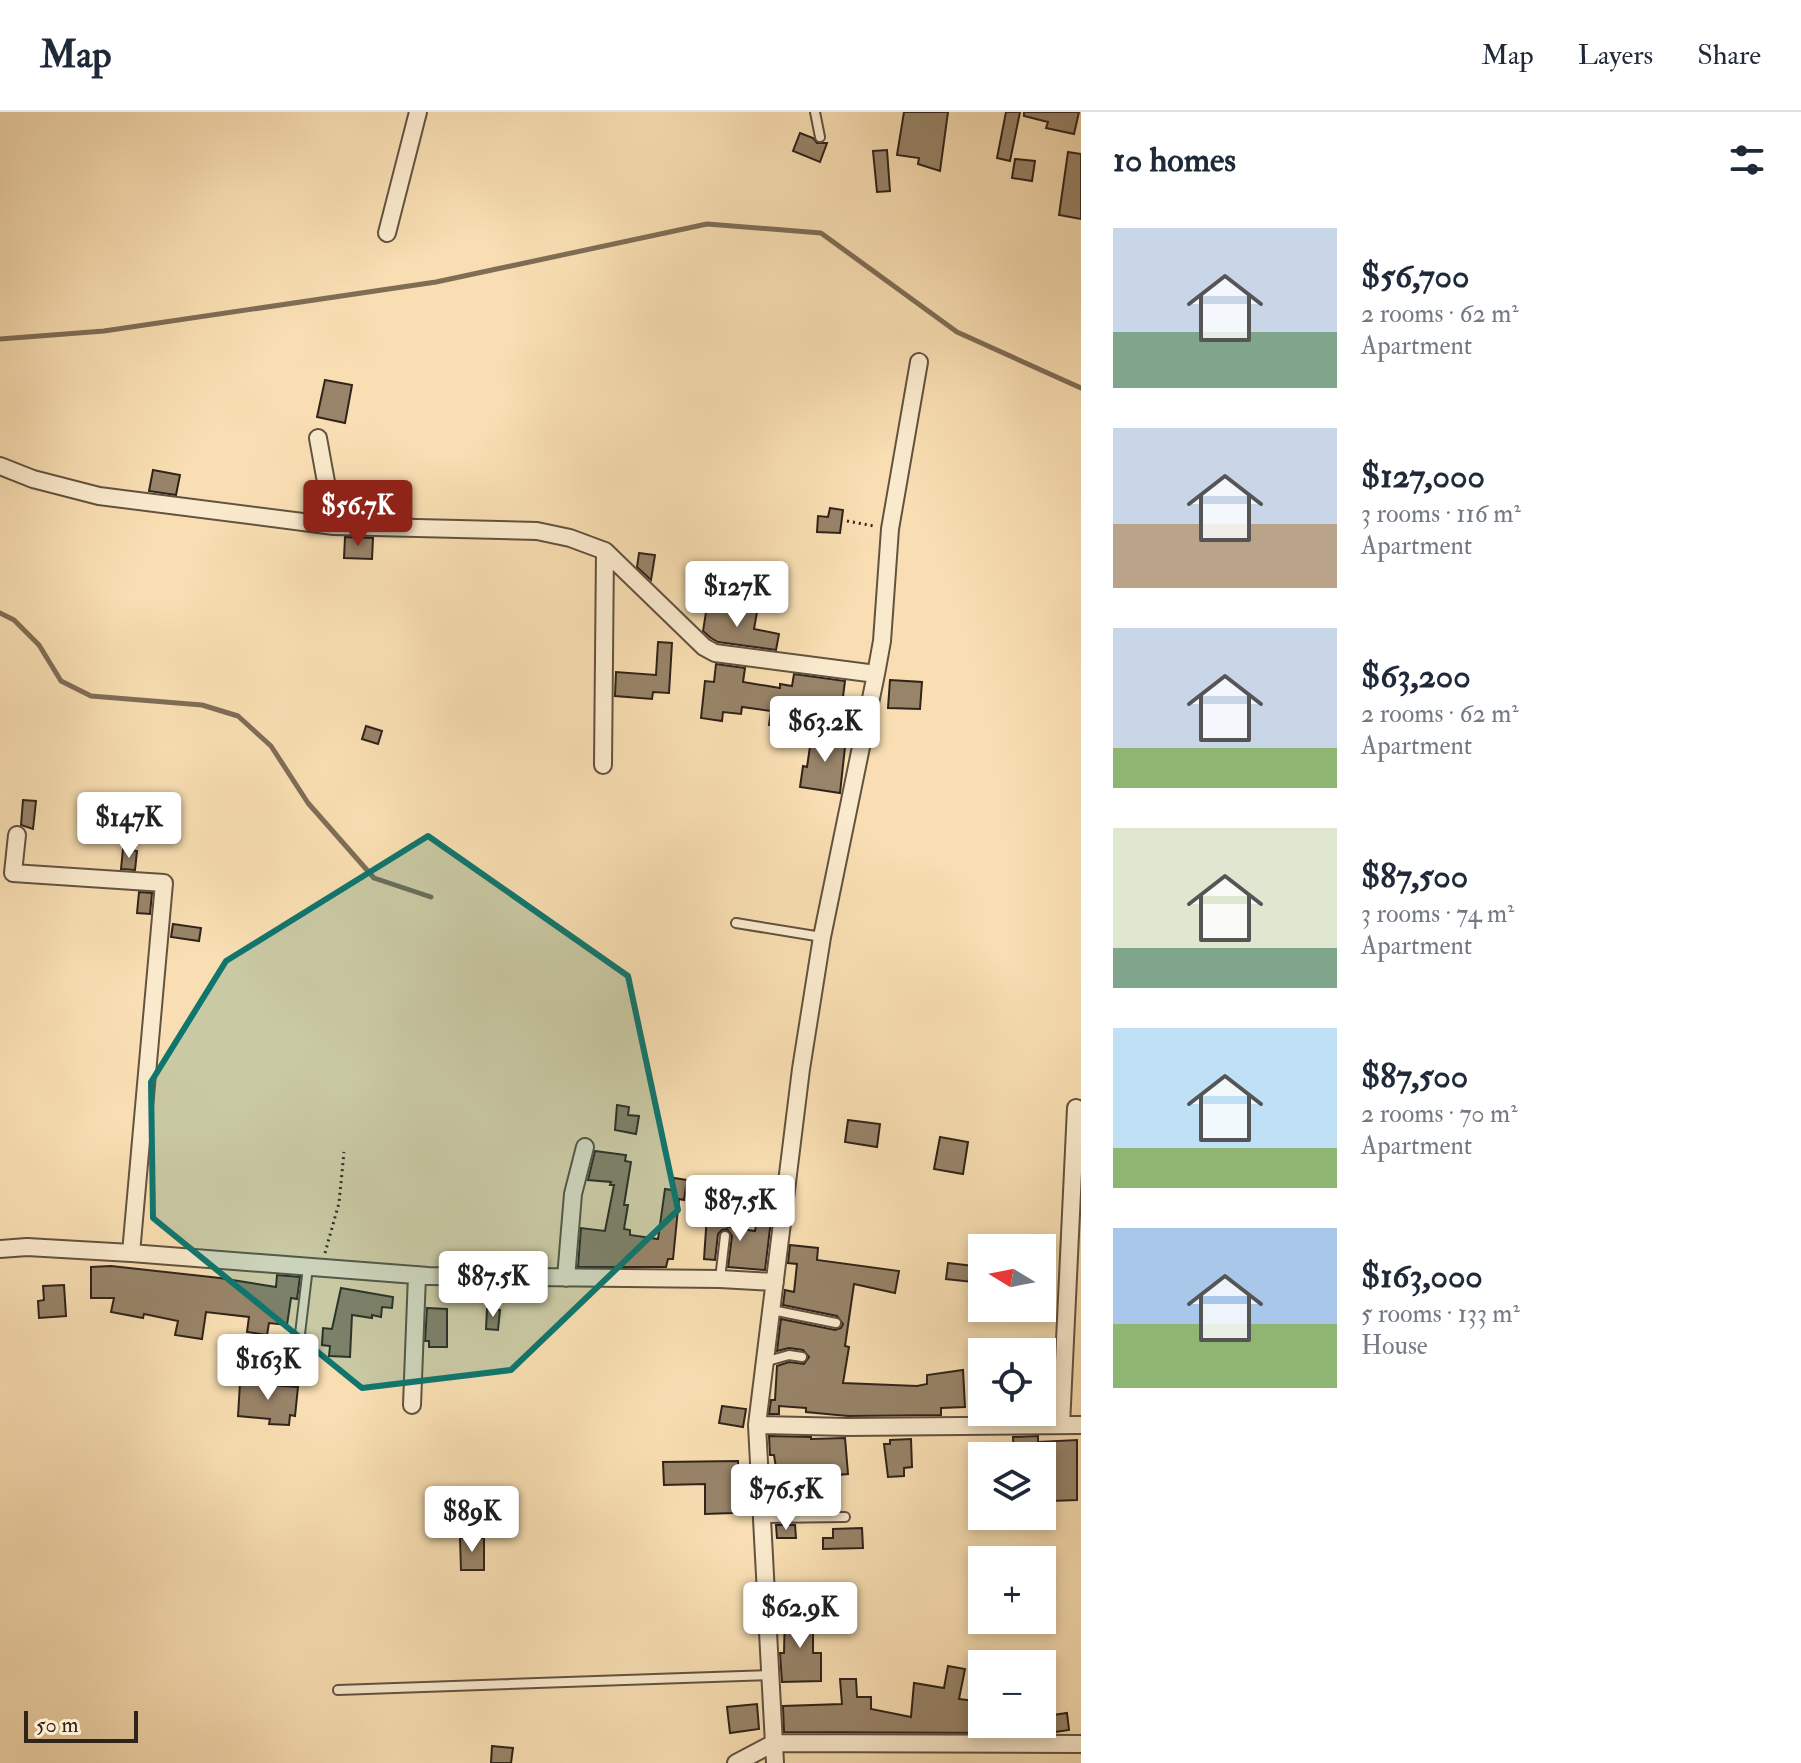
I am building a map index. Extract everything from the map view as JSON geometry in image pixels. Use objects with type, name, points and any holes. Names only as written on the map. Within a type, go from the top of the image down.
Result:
[{"type":"street","points":[[387,233],[418,112]]},
{"type":"street","points":[[775,1763],[757,1425],[763,1363],[801,1069],[822,937],[882,641],[890,529],[919,362]]},
{"type":"street","points":[[318,438],[334,526]]},
{"type":"street","points":[[0,466],[33,479],[99,496],[334,526],[537,531],[570,538],[605,551],[704,647],[715,653],[876,674]]},
{"type":"street","points":[[603,765],[605,551]]},
{"type":"street","points":[[17,835],[6,872],[164,883],[131,1253]]},
{"type":"street","points":[[1061,1425],[1076,1108]]},
{"type":"street","points":[[566,1278],[573,1194],[585,1147]]},
{"type":"street","points":[[0,1249],[27,1247],[131,1253],[417,1275],[775,1282]]},
{"type":"street","points":[[412,1405],[417,1275]]},
{"type":"street","points":[[757,1425],[1081,1425]]},
{"type":"street","points":[[736,1763],[774,1743],[1081,1744]]},
{"type":"lane","points":[[815,112],[820,137]]},
{"type":"lane","points":[[736,923],[822,937]]},
{"type":"lane","points":[[720,1279],[725,1236]]},
{"type":"lane","points":[[300,1334],[314,1267]]},
{"type":"lane","points":[[772,1310],[836,1323]]},
{"type":"lane","points":[[763,1363],[789,1355],[802,1357]]},
{"type":"lane","points":[[760,1518],[845,1517]]},
{"type":"lane","points":[[338,1690],[769,1675]]},
{"type":"path","points":[[847,521],[890,529]]},
{"type":"path","points":[[314,1267],[339,1203],[344,1152]]},
{"type":"highlighted area","points":[[428,836],[628,976],[678,1210],[511,1370],[362,1388],[153,1218],[151,1082],[226,961]]},
{"type":"building","points":[[904,112],[948,112],[940,171],[918,164],[919,158],[897,155]]},
{"type":"building","points":[[1006,112],[1020,112],[1010,161],[997,158]]},
{"type":"building","points":[[1024,112],[1079,112],[1074,134],[1046,128],[1048,122],[1024,116]]},
{"type":"building","points":[[800,133],[817,143],[827,143],[820,162],[793,151]]},
{"type":"building","points":[[887,150],[890,191],[877,192],[873,151]]},
{"type":"building","points":[[1068,152],[1081,154],[1081,219],[1059,215]]},
{"type":"building","points":[[1015,159],[1035,161],[1032,181],[1012,178]]},
{"type":"building","points":[[325,380],[352,385],[345,423],[317,417]]},
{"type":"building","points":[[153,470],[180,475],[176,495],[149,491]]},
{"type":"building","points":[[830,508],[843,510],[840,533],[817,532],[818,516],[828,517]]},
{"type":"building","points":[[345,537],[373,538],[372,559],[344,558]]},
{"type":"building","points":[[639,553],[655,555],[651,580],[637,567]]},
{"type":"building","points":[[707,606],[757,612],[754,629],[779,634],[776,650],[718,642],[711,638],[703,631]]},
{"type":"building","points":[[658,642],[672,643],[669,693],[653,692],[652,699],[615,696],[616,672],[656,675]]},
{"type":"building","points":[[716,664],[745,668],[743,682],[780,688],[780,684],[792,686],[794,674],[845,681],[841,712],[806,707],[802,730],[769,725],[771,711],[742,707],[741,714],[723,712],[722,721],[701,718],[705,681],[714,682]]},
{"type":"building","points":[[890,680],[922,682],[920,709],[888,708]]},
{"type":"building","points":[[366,726],[382,731],[378,744],[362,739]]},
{"type":"building","points":[[812,733],[846,738],[840,793],[800,787],[803,766],[807,767]]},
{"type":"building","points":[[23,800],[36,801],[33,829],[21,825]]},
{"type":"building","points":[[123,849],[137,851],[135,870],[121,869]]},
{"type":"building","points":[[139,892],[152,893],[150,914],[137,913]]},
{"type":"building","points":[[173,924],[201,928],[199,941],[171,937]]},
{"type":"building","points":[[617,1105],[629,1107],[628,1115],[639,1116],[636,1134],[615,1130]]},
{"type":"building","points":[[848,1120],[880,1124],[877,1147],[845,1142]]},
{"type":"building","points":[[940,1137],[968,1142],[963,1174],[934,1169]]},
{"type":"building","points":[[595,1151],[626,1155],[625,1161],[631,1162],[624,1205],[628,1205],[624,1229],[630,1230],[630,1235],[658,1239],[665,1189],[672,1190],[674,1178],[687,1180],[684,1200],[679,1199],[673,1259],[668,1259],[666,1267],[578,1267],[581,1228],[605,1231],[614,1185],[588,1180]]},
{"type":"building","points":[[707,1215],[729,1218],[728,1227],[755,1231],[757,1220],[771,1220],[765,1270],[728,1267],[732,1236],[727,1229],[718,1234],[715,1260],[704,1259]]},
{"type":"building","points":[[790,1245],[818,1248],[817,1260],[899,1271],[895,1293],[854,1284],[843,1383],[917,1386],[927,1384],[927,1375],[963,1370],[965,1407],[941,1408],[941,1415],[848,1416],[779,1406],[779,1414],[769,1414],[771,1400],[775,1400],[777,1366],[789,1362],[804,1364],[809,1357],[803,1350],[789,1348],[777,1351],[781,1319],[835,1330],[843,1324],[837,1316],[783,1305],[785,1290],[794,1292],[797,1264],[788,1263]]},
{"type":"building","points":[[948,1263],[968,1265],[968,1281],[946,1279]]},
{"type":"building","points":[[111,1266],[276,1287],[277,1275],[300,1277],[297,1299],[291,1298],[287,1325],[269,1323],[267,1335],[247,1332],[249,1317],[206,1312],[202,1339],[175,1335],[178,1321],[144,1314],[143,1318],[111,1312],[114,1298],[91,1298],[91,1267]]},
{"type":"building","points":[[64,1285],[66,1316],[39,1318],[38,1301],[44,1300],[43,1286]]},
{"type":"building","points":[[341,1288],[393,1297],[392,1308],[382,1307],[381,1317],[352,1315],[350,1357],[329,1356],[330,1346],[322,1345],[323,1328],[332,1329]]},
{"type":"building","points":[[427,1308],[447,1309],[447,1347],[429,1347],[429,1341],[425,1341]]},
{"type":"building","points":[[487,1309],[500,1310],[498,1330],[486,1329]]},
{"type":"building","points":[[240,1383],[298,1387],[295,1416],[290,1415],[289,1425],[269,1424],[270,1419],[238,1416]]},
{"type":"building","points":[[722,1406],[746,1409],[743,1427],[719,1423]]},
{"type":"building","points":[[769,1436],[845,1438],[848,1474],[815,1477],[816,1510],[779,1511],[778,1480],[774,1455],[770,1455]]},
{"type":"building","points":[[1038,1436],[1038,1442],[1013,1442],[1013,1437]]},
{"type":"building","points":[[911,1439],[912,1467],[904,1468],[904,1476],[888,1477],[884,1444],[890,1444],[890,1440]]},
{"type":"building","points":[[1077,1440],[1077,1500],[1056,1501],[1056,1442],[1038,1442]]},
{"type":"building","points":[[738,1461],[738,1471],[748,1471],[750,1493],[733,1493],[733,1513],[705,1514],[705,1484],[664,1485],[663,1462]]},
{"type":"building","points":[[776,1525],[795,1525],[796,1538],[777,1538]]},
{"type":"building","points":[[862,1528],[863,1548],[823,1549],[823,1538],[833,1538],[833,1529]]},
{"type":"building","points":[[460,1538],[484,1538],[484,1570],[461,1570]]},
{"type":"building","points":[[785,1613],[813,1614],[813,1653],[821,1653],[821,1681],[782,1682],[780,1653],[784,1653]]},
{"type":"building","points":[[948,1666],[965,1669],[959,1699],[968,1700],[968,1733],[784,1732],[783,1706],[842,1704],[840,1679],[856,1679],[857,1697],[871,1697],[871,1709],[911,1717],[914,1683],[944,1688]]},
{"type":"building","points":[[757,1704],[759,1729],[730,1733],[727,1707]]},
{"type":"building","points":[[1067,1713],[1069,1730],[1056,1732],[1056,1715]]},
{"type":"building","points":[[492,1746],[513,1748],[511,1763],[491,1763]]},
{"type":"waterway","points":[[0,339],[104,331],[436,282],[707,224],[821,233],[957,332],[1081,388]]},
{"type":"waterway","points":[[0,613],[14,620],[39,645],[61,681],[91,696],[202,705],[238,716],[271,746],[308,803],[374,878],[431,897]]}]
